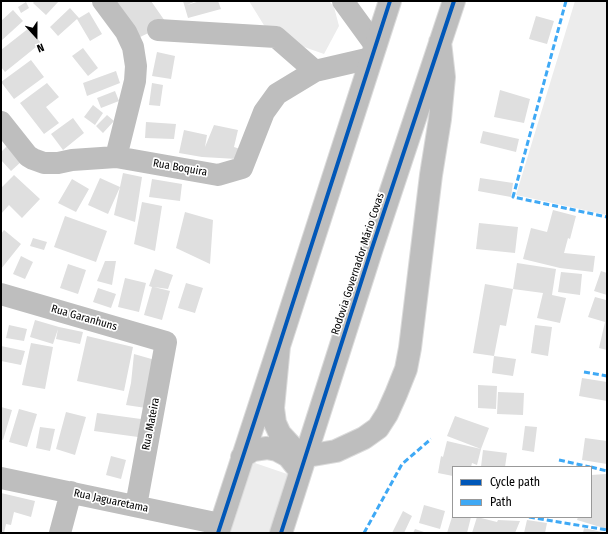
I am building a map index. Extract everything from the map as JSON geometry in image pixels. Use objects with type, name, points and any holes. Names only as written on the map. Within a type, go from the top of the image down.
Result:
[{"type":"main road","points":[[103,1],[126,32],[133,48],[136,66],[135,81],[116,157]]},
{"type":"main road","points":[[343,1],[373,52]]},
{"type":"main road","points":[[219,529],[390,1]]},
{"type":"main road","name":"Rodovia Governador Mário Covas","points":[[281,533],[307,456],[371,251],[454,1]]},
{"type":"main road","points":[[158,30],[276,37],[315,71],[373,52]]},
{"type":"main road","points":[[279,346],[273,398],[275,423],[280,434],[292,447],[307,456],[336,451],[364,438],[378,428],[387,414],[406,369],[410,348],[431,175],[440,119],[444,77],[440,42]]},
{"type":"main road","name":"Rua Boquira","points":[[1,122],[28,156],[44,163],[116,157],[218,175],[242,168],[264,112],[277,94],[315,71]]},
{"type":"main road","name":"Rua Garanhuns","points":[[1,294],[166,342]]},
{"type":"main road","name":"Rua Mateira","points":[[136,506],[166,342]]},
{"type":"main road","points":[[242,457],[253,450],[267,448],[277,450],[288,456],[296,464],[299,477]]},
{"type":"main road","name":"Rua Jaguaretama","points":[[1,478],[136,506],[219,529]]},
{"type":"main road","points":[[60,533],[71,492]]},
{"type":"shaded area","points":[[249,1],[329,1],[334,7],[339,26],[324,54],[270,35]]},
{"type":"shaded area","points":[[575,1],[607,1],[607,215],[516,195]]},
{"type":"shaded area","points":[[252,462],[293,476],[274,533],[229,533]]},
{"type":"building","points":[[35,1],[59,1],[46,15],[33,3]]},
{"type":"building","points":[[108,1],[151,1],[167,24],[136,39]]},
{"type":"building","points":[[183,1],[196,1],[187,5],[200,1],[218,1],[221,9],[188,18]]},
{"type":"building","points":[[26,2],[29,8],[21,13],[18,7]]},
{"type":"building","points":[[70,8],[79,18],[89,12],[102,34],[90,41],[77,19],[58,36],[50,27]]},
{"type":"building","points":[[13,10],[23,21],[1,41],[1,21]]},
{"type":"building","points":[[536,16],[554,21],[547,44],[529,39]]},
{"type":"building","points":[[29,28],[41,43],[5,72],[1,67],[1,50]]},
{"type":"building","points":[[83,48],[98,68],[88,76],[72,56]]},
{"type":"building","points":[[157,52],[175,56],[171,79],[152,76]]},
{"type":"building","points":[[31,60],[44,77],[14,99],[1,82]]},
{"type":"building","points":[[116,71],[120,83],[87,96],[83,83]]},
{"type":"building","points":[[47,83],[59,97],[46,107],[59,123],[44,134],[20,103]]},
{"type":"building","points":[[152,83],[163,85],[160,106],[149,105]]},
{"type":"building","points":[[500,90],[530,99],[524,123],[494,117]]},
{"type":"building","points":[[115,91],[119,101],[101,108],[97,98]]},
{"type":"building","points":[[93,105],[103,113],[95,125],[84,117]]},
{"type":"building","points":[[107,115],[114,121],[103,133],[96,126]]},
{"type":"building","points":[[73,118],[84,133],[63,150],[51,134]]},
{"type":"building","points":[[146,122],[176,124],[174,139],[145,138]]},
{"type":"building","points":[[214,125],[238,130],[234,147],[240,149],[237,159],[202,157],[179,153],[184,130],[207,135],[205,147]]},
{"type":"building","points":[[483,131],[519,139],[516,152],[480,143]]},
{"type":"building","points":[[7,146],[22,161],[11,171],[1,160],[1,152]]},
{"type":"building","points":[[123,173],[142,177],[135,222],[114,215]]},
{"type":"building","points":[[14,175],[40,199],[22,218],[9,205],[1,214],[1,188]]},
{"type":"building","points":[[100,178],[120,187],[108,214],[88,205]]},
{"type":"building","points":[[480,178],[513,183],[511,197],[478,191]]},
{"type":"building","points":[[72,179],[89,189],[76,212],[58,203]]},
{"type":"building","points":[[152,179],[182,184],[180,201],[149,197]]},
{"type":"building","points":[[142,202],[162,206],[155,251],[134,244]]},
{"type":"building","points":[[553,210],[576,216],[570,239],[568,238],[564,253],[595,256],[593,272],[560,268],[523,259],[531,228],[547,232]]},
{"type":"building","points":[[185,212],[213,220],[210,264],[176,248]]},
{"type":"building","points":[[65,216],[107,231],[96,262],[54,247]]},
{"type":"building","points":[[479,223],[518,227],[515,253],[476,249]]},
{"type":"building","points":[[4,230],[21,244],[1,269],[1,234]]},
{"type":"building","points":[[33,238],[47,242],[44,250],[30,246]]},
{"type":"building","points":[[21,256],[33,262],[25,279],[13,274]]},
{"type":"building","points":[[105,261],[116,261],[112,285],[97,281]]},
{"type":"building","points":[[517,263],[556,269],[552,295],[566,298],[560,323],[537,318],[543,293],[513,289]]},
{"type":"building","points":[[68,264],[86,270],[78,294],[60,288]]},
{"type":"building","points":[[155,269],[173,275],[168,289],[154,287],[170,291],[162,320],[144,315],[152,287],[149,286]]},
{"type":"building","points":[[601,271],[607,273],[607,295],[594,291]]},
{"type":"building","points":[[561,272],[582,274],[580,295],[558,292]]},
{"type":"building","points":[[125,278],[146,283],[139,312],[118,307]]},
{"type":"building","points":[[186,283],[203,288],[195,313],[178,308]]},
{"type":"building","points":[[485,284],[513,289],[506,326],[500,325],[494,356],[473,353]]},
{"type":"building","points":[[98,288],[116,294],[111,308],[93,302]]},
{"type":"building","points":[[595,297],[606,300],[607,302],[607,350],[599,348],[605,322],[588,317]]},
{"type":"building","points":[[35,320],[83,332],[80,344],[56,339],[58,329],[53,344],[30,337]]},
{"type":"building","points":[[9,325],[27,329],[24,341],[6,338]]},
{"type":"building","points":[[535,325],[552,327],[548,356],[531,353]]},
{"type":"building","points":[[87,336],[133,347],[124,391],[77,381]]},
{"type":"building","points":[[31,343],[53,347],[45,389],[22,385]]},
{"type":"building","points":[[1,346],[25,351],[21,365],[1,361]]},
{"type":"building","points":[[134,354],[155,360],[146,408],[126,405],[131,383]]},
{"type":"building","points":[[494,356],[516,359],[513,376],[492,373]]},
{"type":"building","points":[[582,378],[607,382],[607,401],[579,396]]},
{"type":"building","points":[[478,385],[497,386],[496,409],[478,408]]},
{"type":"building","points":[[498,392],[524,393],[523,415],[497,414]]},
{"type":"building","points":[[1,407],[12,410],[3,440],[1,439]]},
{"type":"building","points":[[19,409],[37,414],[27,447],[9,442]]},
{"type":"building","points":[[66,412],[86,417],[75,455],[56,449]]},
{"type":"building","points":[[97,413],[141,419],[138,437],[94,431]]},
{"type":"building","points":[[455,416],[489,428],[481,449],[447,436]]},
{"type":"building","points":[[525,426],[537,427],[534,452],[522,450]]},
{"type":"building","points":[[40,427],[55,429],[50,451],[36,448]]},
{"type":"building","points":[[585,438],[607,441],[607,464],[582,460]]},
{"type":"building","points":[[447,441],[481,449],[477,465],[472,463],[471,466],[452,466],[452,476],[438,473],[441,456],[443,457]]},
{"type":"building","points":[[483,450],[507,453],[505,466],[481,466]]},
{"type":"building","points":[[111,456],[126,460],[121,479],[106,475]]},
{"type":"building","points":[[606,474],[607,529],[577,520],[578,518],[592,518],[592,475]]},
{"type":"building","points":[[1,493],[35,501],[31,517],[14,512],[11,525],[6,524],[4,533],[1,533]]},
{"type":"building","points":[[424,505],[445,511],[440,529],[419,523]]},
{"type":"building","points":[[403,511],[412,516],[404,533],[392,533]]},
{"type":"building","points":[[452,517],[471,518],[467,533],[447,533]]},
{"type":"building","points":[[477,518],[497,522],[498,520],[520,521],[515,533],[472,533]]},
{"type":"building","points":[[527,520],[547,523],[545,533],[524,533]]},
{"type":"building","points":[[584,528],[602,532],[602,533],[583,533]]},
{"type":"building","points":[[415,529],[427,533],[413,533]]},
{"type":"marked path","points":[[566,1],[513,197],[607,217]]},
{"type":"marked path","points":[[584,372],[607,376]]},
{"type":"marked path","points":[[364,533],[402,464],[431,439]]},
{"type":"marked path","points":[[559,460],[586,466]]},
{"type":"marked path","points":[[592,467],[607,471]]},
{"type":"marked path","points":[[535,518],[607,530]]},
{"type":"cycle path","points":[[218,533],[390,1]]},
{"type":"cycle path","points":[[281,533],[371,251],[454,1]]}]
